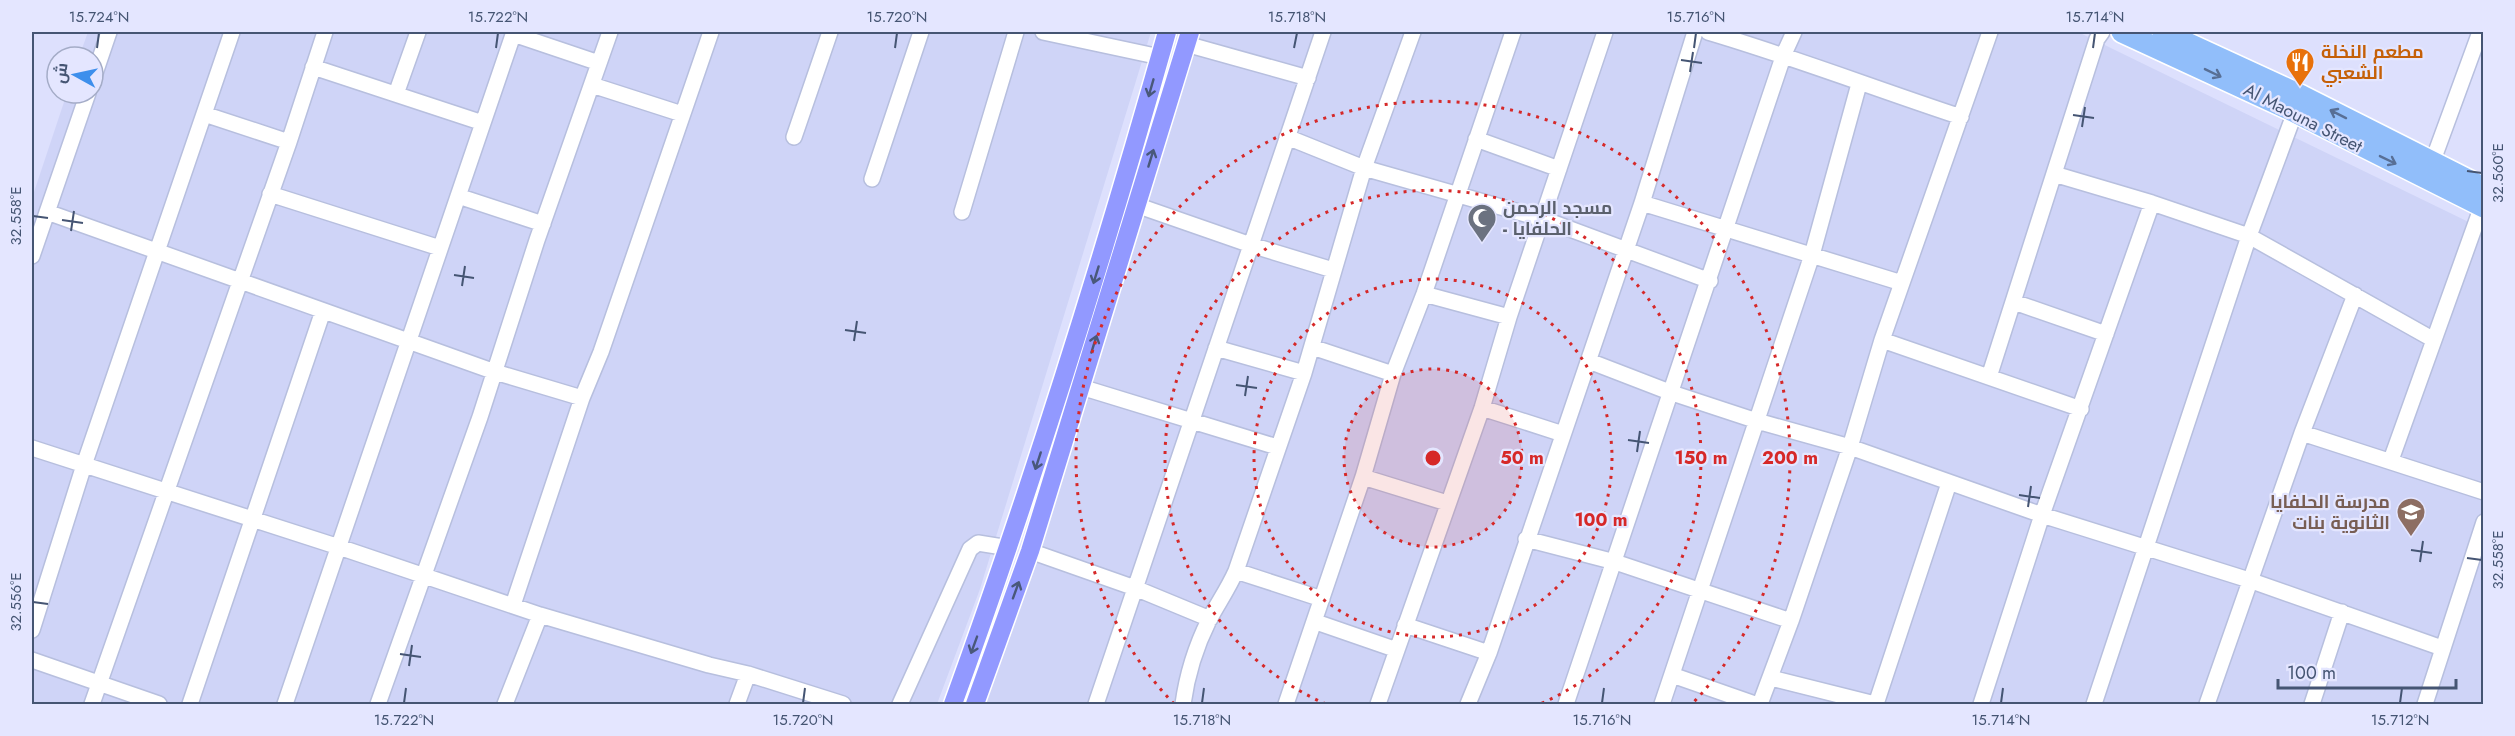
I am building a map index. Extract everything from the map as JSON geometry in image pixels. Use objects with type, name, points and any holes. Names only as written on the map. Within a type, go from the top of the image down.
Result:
[{"type":"highway","name":"Al Maouna Street","points":[[2122,32],[2188,45],[2295,112],[2483,201]]},
{"type":"highway","points":[[2163,32],[2302,96],[2432,163],[2483,201]]},
{"type":"main road","points":[[953,705],[1009,548],[1098,270],[1167,32]]},
{"type":"main road","points":[[975,705],[1030,551],[1188,38]]},
{"type":"street","points":[[32,630],[84,465],[232,32]]},
{"type":"street","points":[[92,705],[289,142],[324,32]]},
{"type":"street","points":[[396,94],[418,32]]},
{"type":"street","points":[[378,705],[495,372],[543,224],[610,32]]},
{"type":"street","points":[[513,605],[582,398],[711,32]]},
{"type":"street","points":[[794,137],[830,32]]},
{"type":"street","points":[[872,179],[921,32]]},
{"type":"street","points":[[962,212],[1016,32]]},
{"type":"street","points":[[1043,32],[1160,57]]},
{"type":"street","points":[[1101,703],[1135,588],[1323,32]]},
{"type":"street","points":[[1183,705],[1198,646],[1210,619],[1227,593],[1236,571],[1304,373],[1364,168],[1413,32]]},
{"type":"street","points":[[1286,705],[1316,622],[1363,477],[1393,374],[1459,195],[1513,32]]},
{"type":"street","points":[[1378,705],[1482,408],[1509,317],[1605,32]]},
{"type":"street","points":[[1469,704],[1490,653],[1526,539],[1642,203],[1695,32]]},
{"type":"street","points":[[1708,32],[1784,54],[1859,84],[1961,117]]},
{"type":"street","points":[[1566,705],[1710,281],[1784,54],[1794,32]]},
{"type":"street","points":[[1760,705],[1850,447],[1882,340],[1990,32]]},
{"type":"street","points":[[1989,377],[2097,39],[2102,32]]},
{"type":"street","points":[[2432,163],[2480,32]]},
{"type":"street","points":[[285,705],[514,33],[599,63]]},
{"type":"street","points":[[1188,38],[1308,78]]},
{"type":"street","points":[[313,67],[483,123]]},
{"type":"street","points":[[1662,705],[1812,255],[1859,84]]},
{"type":"street","points":[[592,85],[682,114]]},
{"type":"street","points":[[32,256],[84,105]]},
{"type":"street","points":[[2094,705],[2249,236],[2295,112]]},
{"type":"street","points":[[204,114],[289,142]]},
{"type":"street","points":[[1287,138],[1364,168],[1543,219],[1710,281]]},
{"type":"street","points":[[1476,139],[1559,169]]},
{"type":"street","points":[[2054,174],[2152,203],[2249,236],[2434,340]]},
{"type":"street","points":[[270,194],[440,248]]},
{"type":"street","points":[[458,196],[543,224]]},
{"type":"street","points":[[2391,460],[2483,201]]},
{"type":"street","points":[[1642,203],[1902,283]]},
{"type":"street","points":[[1981,705],[2042,515],[2152,203]]},
{"type":"street","points":[[1136,205],[1251,246],[1333,270]]},
{"type":"street","points":[[47,213],[495,372],[582,398]]},
{"type":"street","points":[[1424,294],[1509,317]]},
{"type":"street","points":[[2207,705],[2302,433],[2355,295]]},
{"type":"street","points":[[2014,302],[2106,334]]},
{"type":"street","points":[[190,705],[322,311]]},
{"type":"street","points":[[1882,340],[2080,409]]},
{"type":"street","points":[[1312,347],[1393,374]]},
{"type":"street","points":[[1216,348],[1304,373]]},
{"type":"street","points":[[1589,360],[1672,393],[1757,422],[1850,447],[2042,515],[2249,580],[2442,648]]},
{"type":"street","points":[[1081,387],[1277,447]]},
{"type":"street","points":[[1482,408],[1563,434]]},
{"type":"street","points":[[2302,433],[2484,492]]},
{"type":"street","points":[[32,447],[540,615],[709,665],[748,674],[842,704]]},
{"type":"street","points":[[1363,477],[1447,503]]},
{"type":"street","points":[[1770,678],[1876,705],[1949,483]]},
{"type":"street","points":[[2425,705],[2442,648],[2477,571],[2484,522]]},
{"type":"street","points":[[1526,539],[1615,562],[1791,621]]},
{"type":"street","points":[[900,705],[970,549],[978,543],[1009,548]]},
{"type":"street","points":[[1030,551],[1135,588],[1210,619]]},
{"type":"street","points":[[1236,571],[1322,599]]},
{"type":"street","points":[[2312,705],[2342,612]]},
{"type":"street","points":[[505,705],[540,615]]},
{"type":"street","points":[[1316,622],[1397,650]]},
{"type":"street","points":[[1405,625],[1490,653]]},
{"type":"street","points":[[32,660],[159,705]]},
{"type":"street","points":[[737,705],[748,674]]},
{"type":"street","points":[[1672,675],[1755,705]]},
{"type":"shaded area","points":[[88,32],[1151,32],[980,589],[937,704],[32,704],[32,198],[63,105],[105,105],[105,45],[83,45]]},
{"type":"shaded area","points":[[1194,32],[2078,32],[2483,229],[2483,704],[973,704]]},
{"type":"place","name":"مطعم النخلة الشعبي","points":[[2300,88]]},
{"type":"place","name":"مسجد الرحمن - الحلفايا","points":[[1482,244]]},
{"type":"place","name":"مدرسة الحلفايا الثانوية بنات","points":[[2411,538]]}]
